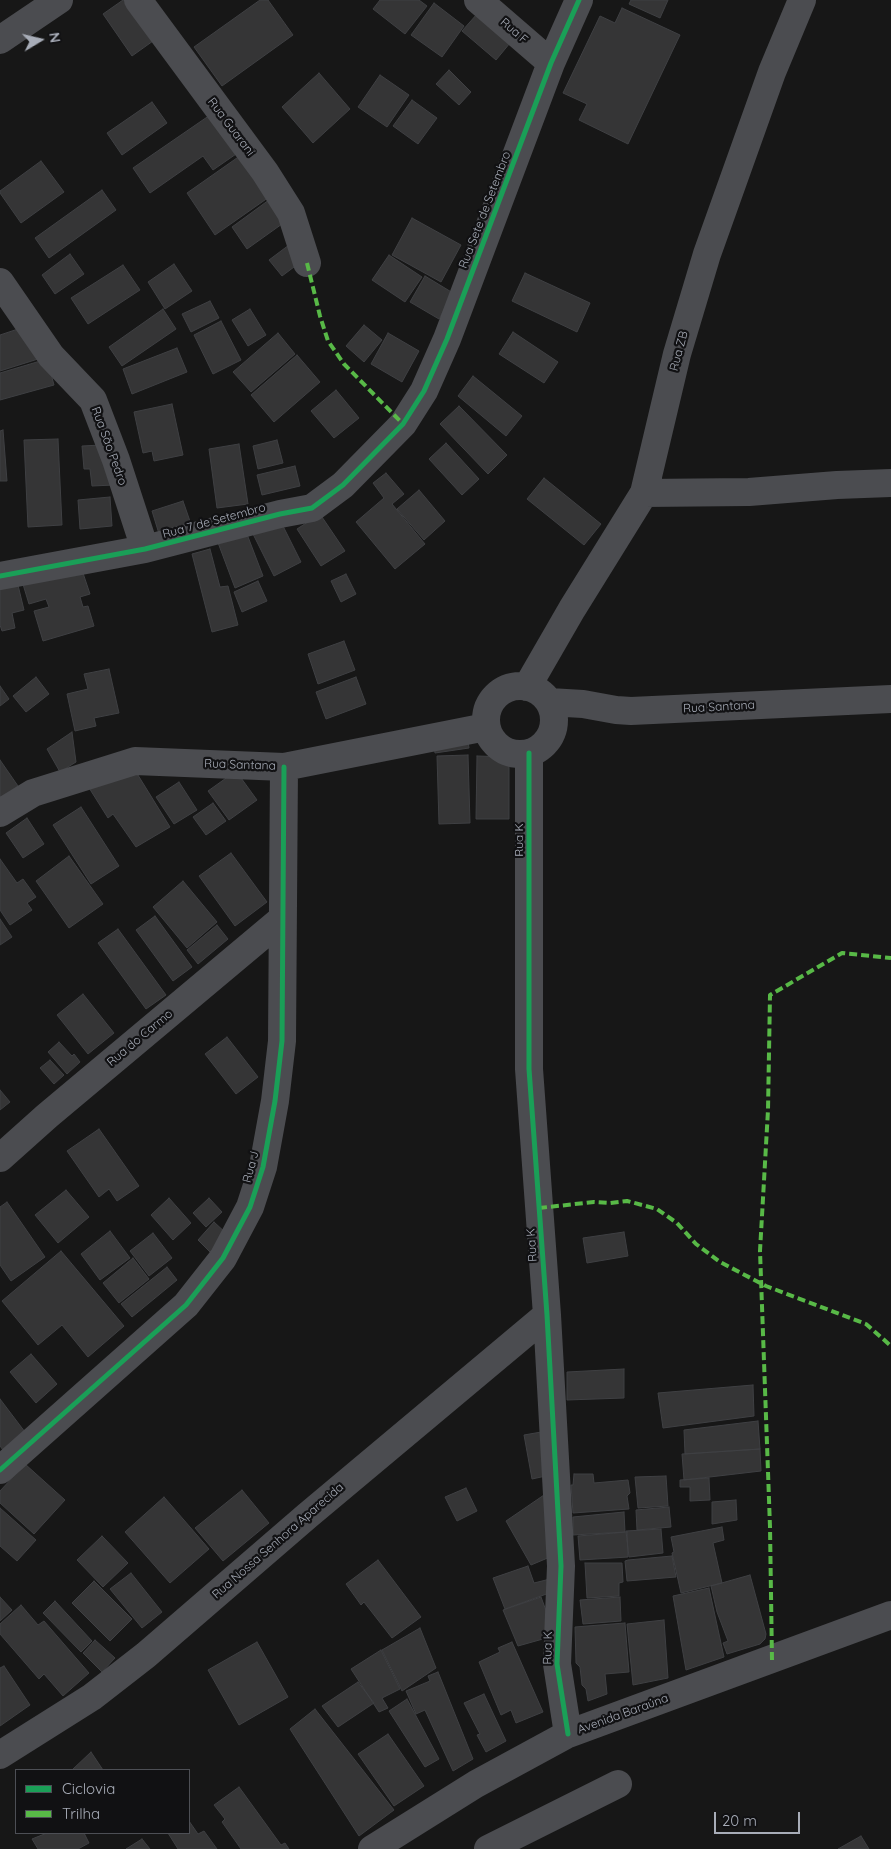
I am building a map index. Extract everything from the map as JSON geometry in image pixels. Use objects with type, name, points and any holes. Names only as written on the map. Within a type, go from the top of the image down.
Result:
[{"type":"street","points":[[0,40],[59,0]]},
{"type":"street","name":"Rua Guarani","points":[[138,0],[265,172],[291,213],[307,262]]},
{"type":"street","name":"Rua F","points":[[478,0],[551,63]]},
{"type":"street","name":"Rua Sete de Setembro","points":[[403,424],[424,391],[447,340],[551,63],[579,0]]},
{"type":"street","name":"Rua ZB","points":[[538,694],[572,609],[644,493],[677,354],[707,254],[772,72],[802,0]]},
{"type":"street","name":"Rua São Pedro","points":[[0,282],[51,356],[93,400],[116,460],[145,549]]},
{"type":"street","name":"Rua 7 de Setembro","points":[[0,576],[145,549],[280,514],[312,508],[343,485],[403,424]]},
{"type":"street","points":[[644,493],[750,492],[837,484],[891,483]]},
{"type":"street","points":[[514,686],[538,694],[554,717],[552,732],[543,746],[529,753],[515,754],[502,750],[492,740],[486,727],[486,714],[491,701],[501,691],[514,686]]},
{"type":"street","name":"Rua Santana","points":[[538,694],[583,704],[631,711],[891,698]]},
{"type":"street","name":"Rua Santana","points":[[0,813],[33,793],[135,761],[284,767],[486,727]]},
{"type":"street","name":"Rua K","points":[[529,753],[529,1070],[547,1316],[561,1566],[557,1664],[568,1734]]},
{"type":"street","name":"Rua J","points":[[0,1470],[186,1305],[223,1258],[250,1207],[264,1167],[275,1101],[282,1041],[284,767]]},
{"type":"street","name":"Rua do Carmo","points":[[0,1158],[47,1116],[282,920]]},
{"type":"street","name":"Rua Nossa Senhora Aparecida","points":[[0,1755],[92,1697],[146,1655],[299,1522],[547,1316]]},
{"type":"street","name":"Avenida Baraúna","points":[[372,1849],[476,1784],[568,1734],[891,1615]]},
{"type":"street","points":[[488,1849],[618,1784]]},
{"type":"building","points":[[125,0],[153,41],[132,56],[103,14]]},
{"type":"building","points":[[260,0],[268,0],[293,35],[222,86],[194,47]]},
{"type":"building","points":[[380,0],[419,0],[427,6],[405,34],[373,9]]},
{"type":"building","points":[[631,0],[668,0],[660,18],[629,4]]},
{"type":"building","points":[[434,3],[464,26],[442,57],[411,35]]},
{"type":"building","points":[[622,8],[680,35],[628,144],[579,120],[587,104],[563,93],[600,16],[615,23]]},
{"type":"building","points":[[477,14],[510,43],[496,60],[462,31]]},
{"type":"building","points":[[449,70],[471,92],[459,105],[436,84]]},
{"type":"building","points":[[319,73],[350,109],[313,143],[282,107]]},
{"type":"building","points":[[380,75],[409,95],[387,127],[358,107]]},
{"type":"building","points":[[412,100],[437,118],[418,144],[393,126]]},
{"type":"building","points":[[152,102],[167,123],[122,155],[107,133]]},
{"type":"building","points":[[213,113],[239,152],[213,170],[203,156],[150,193],[133,168]]},
{"type":"building","points":[[244,153],[272,195],[215,235],[187,193]]},
{"type":"building","points":[[41,161],[64,192],[21,223],[0,191]]},
{"type":"building","points":[[102,190],[116,210],[49,258],[35,238]]},
{"type":"building","points":[[273,197],[289,219],[247,249],[232,227]]},
{"type":"building","points":[[412,218],[461,245],[441,282],[392,255]]},
{"type":"building","points":[[289,245],[302,261],[282,276],[269,260]]},
{"type":"building","points":[[70,254],[84,274],[55,294],[42,275]]},
{"type":"building","points":[[389,255],[422,277],[405,302],[372,280]]},
{"type":"building","points":[[174,264],[192,291],[165,309],[148,282]]},
{"type":"building","points":[[123,265],[140,290],[88,324],[71,298]]},
{"type":"building","points":[[525,273],[590,303],[577,332],[512,301]]},
{"type":"building","points":[[425,276],[453,293],[439,319],[410,302]]},
{"type":"building","points":[[210,301],[219,318],[191,332],[182,314]]},
{"type":"building","points":[[163,309],[176,329],[122,366],[109,347]]},
{"type":"building","points":[[250,309],[266,335],[248,346],[232,320]]},
{"type":"building","points":[[221,321],[241,360],[213,374],[194,335]]},
{"type":"building","points":[[364,325],[382,340],[364,362],[346,346]]},
{"type":"building","points":[[27,326],[38,359],[0,371],[0,335]]},
{"type":"building","points":[[513,332],[558,362],[544,383],[499,354]]},
{"type":"building","points":[[278,333],[295,354],[251,392],[233,372]]},
{"type":"building","points":[[388,333],[419,351],[402,382],[371,364]]},
{"type":"building","points":[[177,348],[187,372],[132,394],[123,369]]},
{"type":"building","points":[[297,355],[320,382],[274,422],[251,395]]},
{"type":"building","points":[[47,359],[54,385],[0,400],[0,373]]},
{"type":"building","points":[[473,376],[522,416],[506,436],[458,396]]},
{"type":"building","points":[[336,390],[359,418],[334,438],[311,411]]},
{"type":"building","points":[[172,404],[183,455],[154,461],[152,451],[143,453],[134,412]]},
{"type":"building","points":[[459,406],[507,455],[488,474],[440,424]]},
{"type":"building","points":[[3,430],[7,481],[0,481],[0,431]]},
{"type":"building","points":[[58,439],[62,525],[28,527],[24,440]]},
{"type":"building","points":[[277,440],[283,463],[258,469],[253,446]]},
{"type":"building","points":[[446,443],[479,479],[462,495],[429,459]]},
{"type":"building","points":[[239,444],[248,504],[217,508],[209,449]]},
{"type":"building","points":[[101,445],[114,485],[92,486],[90,469],[84,469],[82,446]]},
{"type":"building","points":[[295,466],[300,486],[262,495],[257,475]]},
{"type":"building","points":[[386,473],[404,494],[392,504],[425,544],[395,569],[356,522],[384,498],[373,483]]},
{"type":"building","points":[[544,478],[601,524],[584,545],[527,499]]},
{"type":"building","points":[[419,490],[445,521],[424,540],[397,509]]},
{"type":"building","points":[[110,497],[112,526],[80,529],[78,500]]},
{"type":"building","points":[[183,501],[192,527],[160,537],[152,511]]},
{"type":"building","points":[[320,514],[345,551],[321,566],[297,529]]},
{"type":"building","points":[[280,520],[301,562],[274,576],[253,534]]},
{"type":"building","points":[[245,529],[263,576],[235,588],[217,540]]},
{"type":"building","points":[[210,549],[220,587],[228,586],[238,625],[212,632],[192,554]]},
{"type":"building","points":[[82,570],[90,594],[80,597],[83,607],[88,606],[94,626],[43,641],[34,611],[49,607],[46,599],[29,604],[22,581]]},
{"type":"building","points":[[346,574],[356,594],[341,602],[331,581]]},
{"type":"building","points":[[17,581],[24,610],[12,613],[15,628],[2,631],[0,625],[0,584]]},
{"type":"building","points":[[258,581],[267,601],[242,612],[234,592]]},
{"type":"building","points":[[344,641],[355,670],[318,684],[308,654]]},
{"type":"building","points":[[109,669],[119,713],[94,718],[96,726],[75,731],[67,694],[88,689],[84,674]]},
{"type":"building","points":[[36,677],[49,694],[26,712],[13,696]]},
{"type":"building","points":[[356,677],[366,704],[326,719],[316,692]]},
{"type":"building","points":[[0,686],[9,699],[0,706]]},
{"type":"building","points":[[72,732],[76,762],[60,772],[47,749]]},
{"type":"building","points":[[467,734],[469,748],[435,753],[433,739]]},
{"type":"building","points":[[468,755],[470,823],[439,824],[437,756]]},
{"type":"building","points":[[477,756],[509,757],[509,819],[476,819]]},
{"type":"building","points":[[0,760],[18,786],[2,798],[0,796]]},
{"type":"building","points":[[133,767],[170,827],[136,847],[113,814],[108,818],[86,783]]},
{"type":"building","points":[[236,771],[257,800],[229,820],[208,791]]},
{"type":"building","points":[[179,782],[197,810],[174,824],[156,797]]},
{"type":"building","points":[[213,803],[226,821],[206,835],[193,817]]},
{"type":"building","points":[[81,807],[119,866],[91,884],[53,825]]},
{"type":"building","points":[[27,818],[44,844],[23,858],[6,833]]},
{"type":"building","points":[[231,853],[267,902],[235,926],[199,876]]},
{"type":"building","points":[[69,856],[103,904],[69,928],[36,881]]},
{"type":"building","points":[[0,859],[17,883],[23,879],[36,897],[27,903],[32,910],[10,925],[0,910]]},
{"type":"building","points":[[183,881],[217,922],[187,948],[153,907]]},
{"type":"building","points":[[155,916],[192,967],[173,981],[136,930]]},
{"type":"building","points":[[0,919],[12,937],[0,945]]},
{"type":"building","points":[[217,925],[228,939],[198,964],[187,950]]},
{"type":"building","points":[[118,929],[166,995],[146,1009],[98,943]]},
{"type":"building","points":[[83,994],[114,1033],[88,1054],[57,1015]]},
{"type":"building","points":[[227,1037],[258,1077],[236,1094],[205,1054]]},
{"type":"building","points":[[59,1042],[72,1056],[74,1054],[80,1062],[67,1074],[48,1052]]},
{"type":"building","points":[[50,1060],[64,1075],[54,1084],[40,1068]]},
{"type":"building","points":[[0,1090],[10,1102],[0,1110]]},
{"type":"building","points":[[99,1129],[139,1186],[117,1201],[109,1189],[99,1197],[67,1151]]},
{"type":"building","points":[[66,1190],[89,1217],[58,1243],[35,1215]]},
{"type":"building","points":[[169,1198],[191,1223],[173,1240],[151,1215]]},
{"type":"building","points":[[209,1198],[222,1212],[206,1227],[193,1213]]},
{"type":"building","points":[[7,1202],[45,1257],[11,1281],[0,1265],[0,1207]]},
{"type":"building","points":[[214,1222],[227,1234],[210,1252],[198,1240]]},
{"type":"building","points":[[110,1231],[130,1258],[100,1280],[81,1254]]},
{"type":"building","points":[[624,1232],[628,1256],[587,1263],[583,1238]]},
{"type":"building","points":[[153,1233],[172,1258],[149,1276],[130,1251]]},
{"type":"building","points":[[61,1251],[124,1326],[88,1357],[62,1325],[38,1345],[2,1301]]},
{"type":"building","points":[[133,1258],[149,1279],[119,1303],[103,1283]]},
{"type":"building","points":[[167,1267],[177,1280],[132,1317],[121,1304]]},
{"type":"building","points":[[31,1354],[57,1384],[36,1403],[10,1372]]},
{"type":"building","points":[[624,1369],[624,1398],[567,1400],[567,1372]]},
{"type":"building","points":[[753,1385],[754,1416],[663,1428],[658,1393]]},
{"type":"building","points":[[0,1399],[25,1432],[3,1450],[0,1446]]},
{"type":"building","points":[[758,1421],[760,1449],[685,1454],[684,1430]]},
{"type":"building","points":[[547,1431],[555,1474],[532,1479],[524,1435]]},
{"type":"building","points":[[760,1449],[761,1471],[684,1480],[682,1454]]},
{"type":"building","points":[[25,1464],[65,1500],[34,1534],[0,1503],[0,1491]]},
{"type":"building","points":[[574,1474],[593,1474],[594,1483],[628,1480],[630,1493],[627,1496],[629,1509],[573,1513],[571,1485],[573,1485]]},
{"type":"building","points":[[666,1476],[668,1506],[638,1508],[635,1477]]},
{"type":"building","points":[[709,1478],[710,1500],[690,1501],[690,1487],[680,1487],[680,1480]]},
{"type":"building","points":[[466,1488],[477,1511],[457,1521],[445,1497]]},
{"type":"building","points":[[242,1490],[269,1523],[223,1561],[195,1528]]},
{"type":"building","points":[[544,1495],[550,1557],[531,1565],[506,1521]]},
{"type":"building","points":[[164,1497],[209,1549],[170,1583],[125,1532]]},
{"type":"building","points":[[736,1500],[737,1520],[712,1524],[712,1502]]},
{"type":"building","points":[[669,1507],[671,1527],[637,1530],[636,1510]]},
{"type":"building","points":[[0,1508],[36,1540],[17,1561],[0,1546]]},
{"type":"building","points":[[624,1512],[625,1532],[573,1535],[573,1517]]},
{"type":"building","points":[[722,1527],[724,1540],[713,1543],[722,1583],[681,1593],[672,1553],[674,1552],[671,1537]]},
{"type":"building","points":[[661,1529],[663,1553],[629,1557],[626,1531]]},
{"type":"building","points":[[627,1532],[628,1557],[580,1560],[578,1536]]},
{"type":"building","points":[[102,1536],[128,1563],[103,1587],[77,1560]]},
{"type":"building","points":[[672,1556],[676,1577],[627,1581],[625,1561]]},
{"type":"building","points":[[378,1560],[421,1617],[392,1638],[364,1602],[361,1605],[346,1584]]},
{"type":"building","points":[[585,1563],[622,1563],[623,1582],[619,1583],[619,1596],[587,1598]]},
{"type":"building","points":[[528,1566],[534,1583],[550,1579],[552,1592],[505,1609],[493,1578]]},
{"type":"building","points":[[131,1573],[162,1612],[142,1628],[110,1589]]},
{"type":"building","points":[[750,1575],[766,1634],[765,1639],[760,1644],[727,1654],[723,1643],[728,1641],[717,1612],[711,1586]]},
{"type":"building","points":[[94,1581],[132,1619],[110,1641],[72,1603]]},
{"type":"building","points":[[709,1588],[724,1657],[686,1670],[673,1596]]},
{"type":"building","points":[[0,1597],[12,1610],[0,1621]]},
{"type":"building","points":[[541,1597],[548,1616],[550,1637],[518,1646],[503,1610]]},
{"type":"building","points":[[620,1597],[621,1621],[583,1624],[580,1600]]},
{"type":"building","points":[[55,1601],[92,1641],[81,1652],[43,1613]]},
{"type":"building","points":[[21,1605],[38,1625],[44,1621],[89,1673],[63,1696],[44,1674],[39,1679],[0,1634],[0,1624]]},
{"type":"building","points":[[664,1620],[668,1678],[633,1685],[627,1624]]},
{"type":"building","points":[[625,1623],[629,1672],[605,1674],[607,1694],[588,1701],[586,1689],[582,1685],[580,1667],[576,1663],[575,1627]]},
{"type":"building","points":[[420,1628],[436,1668],[402,1691],[382,1650]]},
{"type":"building","points":[[95,1640],[115,1658],[102,1672],[83,1653]]},
{"type":"building","points":[[257,1642],[288,1697],[239,1725],[208,1670]]},
{"type":"building","points":[[512,1642],[543,1712],[516,1723],[511,1710],[501,1715],[479,1662],[500,1652],[498,1648]]},
{"type":"building","points":[[381,1650],[400,1689],[382,1698],[388,1708],[379,1712],[351,1669]]},
{"type":"building","points":[[4,1666],[30,1705],[0,1726],[0,1668]]},
{"type":"building","points":[[438,1672],[473,1759],[453,1771],[425,1710],[416,1714],[406,1691],[430,1681],[428,1676]]},
{"type":"building","points":[[358,1682],[374,1703],[338,1727],[322,1706]]},
{"type":"building","points":[[484,1694],[506,1741],[486,1752],[477,1735],[480,1734],[464,1703]]},
{"type":"building","points":[[407,1699],[439,1759],[425,1767],[389,1711]]},
{"type":"building","points":[[315,1709],[394,1810],[359,1836],[290,1729]]},
{"type":"building","points":[[388,1734],[424,1786],[394,1806],[358,1754]]},
{"type":"building","points":[[91,1752],[102,1769],[73,1769]]},
{"type":"building","points":[[239,1787],[281,1845],[285,1843],[289,1849],[241,1849],[222,1822],[225,1819],[214,1805]]},
{"type":"building","points":[[190,1822],[198,1834],[204,1831],[217,1849],[178,1849],[169,1834],[190,1834]]},
{"type":"building","points":[[44,1834],[84,1834],[89,1843],[78,1849],[38,1849],[32,1839]]},
{"type":"building","points":[[861,1836],[869,1849],[838,1849]]},
{"type":"building","points":[[142,1839],[150,1849],[126,1849]]},
{"type":"marked path","points":[[307,263],[328,341],[344,364],[403,424]]},
{"type":"marked path","points":[[772,1660],[770,1527],[760,1251],[768,1110],[770,995],[842,953],[891,958]]},
{"type":"marked path","points":[[539,1208],[594,1202],[627,1201],[657,1209],[677,1223],[696,1244],[720,1262],[766,1286],[866,1324],[891,1346]]},
{"type":"cycle path","points":[[0,576],[145,549],[280,514],[312,508],[343,485],[403,424],[424,391],[447,339],[551,63],[579,0]]},
{"type":"cycle path","points":[[529,753],[529,1069],[547,1315],[561,1566],[557,1664],[568,1734]]},
{"type":"cycle path","points":[[0,1470],[186,1305],[223,1258],[250,1207],[263,1167],[275,1101],[282,1041],[284,767]]}]
